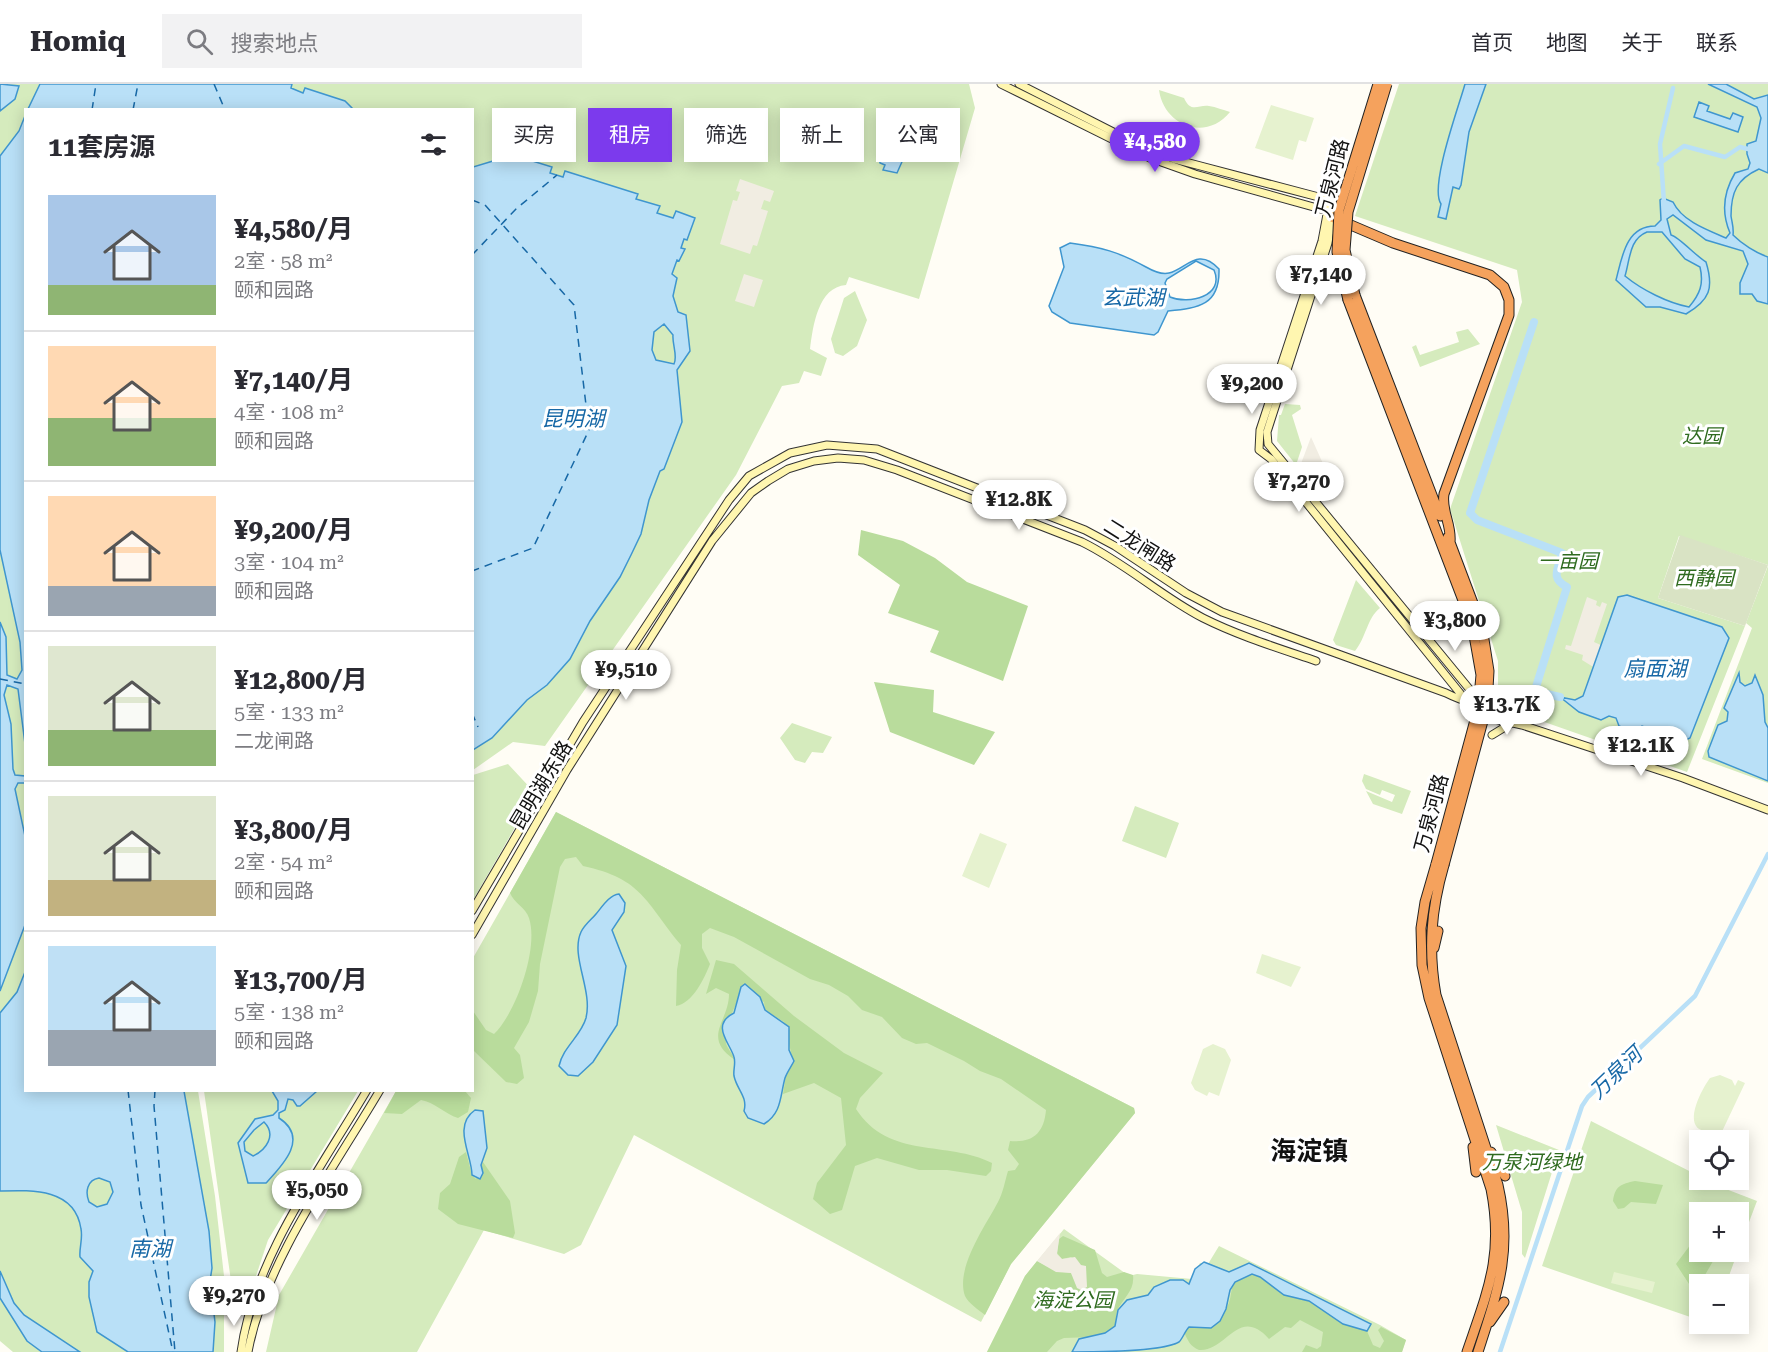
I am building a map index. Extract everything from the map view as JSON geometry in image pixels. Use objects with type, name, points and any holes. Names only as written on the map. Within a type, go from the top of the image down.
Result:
[{"type":"highway","name":"万泉河路","points":[[1378,84],[1339,210],[1337,234],[1339,266],[1348,300],[1472,624],[1481,675],[1474,728],[1440,865],[1431,920],[1431,965],[1436,995],[1498,1185],[1505,1226],[1506,1247],[1500,1280],[1478,1352]]},
{"type":"highway","name":"万泉河路","points":[[1387,84],[1348,212],[1345,250],[1355,295],[1482,627],[1489,671],[1481,732],[1422,919],[1422,965],[1429,998],[1491,1189],[1497,1221],[1496,1252],[1490,1282],[1467,1352]]},
{"type":"highway","points":[[1330,214],[1394,243],[1490,275],[1504,287],[1509,300],[1509,315],[1444,494],[1442,504],[1451,534],[1450,542]]},
{"type":"highway","points":[[1431,965],[1437,931]]},
{"type":"highway","points":[[1430,1025],[1446,1053]]},
{"type":"highway","points":[[1471,1124],[1476,1172]]},
{"type":"highway","points":[[1481,1133],[1505,1176]]},
{"type":"highway","points":[[1477,1298],[1479,1317]]},
{"type":"highway","points":[[1485,1328],[1504,1302]]},
{"type":"main road","points":[[1001,84],[1150,158],[1195,174],[1330,214]]},
{"type":"main road","points":[[1019,84],[1131,141],[1174,159],[1330,200],[1328,243],[1267,432],[1268,444],[1486,708]]},
{"type":"main road","points":[[1330,214],[1260,430],[1259,450],[1271,459],[1470,705]]},
{"type":"main road","name":"二龙闸路","points":[[709,526],[749,476],[780,457],[814,446],[840,444],[877,449],[1094,534],[1121,549],[1186,593],[1222,612],[1329,653],[1446,693],[1470,705],[1512,717],[1522,725]]},
{"type":"main road","name":"二龙闸路","points":[[720,534],[752,493],[788,469],[813,461],[838,458],[864,460],[1082,542],[1101,551],[1202,617],[1234,633],[1316,661]]},
{"type":"main road","points":[[946,489],[950,478]]},
{"type":"main road","name":"昆明湖东路","points":[[474,908],[561,756],[709,526]]},
{"type":"main road","name":"昆明湖东路","points":[[474,931],[567,770],[712,541],[720,534]]},
{"type":"main road","points":[[1472,714],[1522,725],[1683,778],[1768,810]]},
{"type":"main road","points":[[1492,735],[1510,724]]},
{"type":"main road","points":[[242,1352],[252,1306],[278,1241],[366,1092]]},
{"type":"main road","points":[[248,1352],[257,1316],[288,1247],[379,1092]]},
{"type":"green space","points":[[0,84],[969,84],[975,108],[960,159],[960,108],[876,108],[876,162],[959,162],[919,299],[849,277],[846,285],[837,287],[829,293],[823,300],[815,319],[810,349],[827,358],[821,376],[804,371],[799,383],[782,386],[736,475],[545,746],[513,742],[474,769],[474,108],[24,108],[24,1092],[198,1092],[215,1196],[224,1276],[224,1352],[13,1352],[0,1341]]},
{"type":"green space","points":[[1399,84],[1768,84],[1768,565],[1679,536],[1658,598],[1745,626],[1687,772],[1533,718],[1498,702],[1498,661],[1450,509],[1522,302],[1517,270],[1355,216]]},
{"type":"green space","points":[[1159,90],[1184,98],[1192,107],[1209,106],[1230,112],[1220,121],[1209,126],[1198,128],[1187,126],[1177,121],[1169,113]]},
{"type":"green space","points":[[1271,105],[1314,118],[1306,142],[1299,140],[1293,160],[1255,148]]},
{"type":"green space","points":[[855,291],[867,320],[857,346],[843,356],[835,353],[831,339],[844,298]]},
{"type":"green space","points":[[1468,329],[1480,344],[1420,367],[1412,347],[1416,345],[1420,355],[1459,342],[1456,332]]},
{"type":"green space","points":[[1285,404],[1300,405],[1301,409],[1292,415],[1302,447],[1296,465],[1277,441],[1279,415]]},
{"type":"green space","points":[[861,530],[903,541],[935,558],[967,582],[1028,606],[1003,681],[930,652],[939,631],[888,613],[900,585],[858,555]]},
{"type":"green space","name":"西静园","points":[[1680,535],[1768,565],[1745,626],[1658,598]]},
{"type":"green space","points":[[1768,566],[1768,783],[1702,759],[1752,628],[1746,623]]},
{"type":"green space","points":[[1356,580],[1380,608],[1372,617],[1355,651],[1336,645],[1333,640]]},
{"type":"green space","points":[[874,682],[934,690],[933,712],[995,732],[974,765],[890,732]]},
{"type":"green space","points":[[792,723],[832,737],[823,753],[812,752],[805,763],[795,760],[780,738]]},
{"type":"green space","points":[[508,764],[535,793],[474,898],[474,775]]},
{"type":"green space","points":[[1364,774],[1411,791],[1402,814],[1373,804],[1366,791],[1392,802],[1395,795],[1382,790],[1380,795],[1366,789],[1362,781]]},
{"type":"green space","points":[[1135,806],[1179,823],[1166,858],[1122,841]]},
{"type":"green space","points":[[556,812],[1134,1108],[1135,1113],[1011,1264],[981,1322],[634,1135],[581,1245],[564,1254],[484,1230],[417,1352],[266,1352],[279,1295],[395,1092],[474,1092],[474,956]]},
{"type":"green space","points":[[556,812],[1134,1108],[1135,1113],[1011,1264],[985,1315],[966,1299],[963,1285],[964,1273],[973,1247],[1000,1198],[1008,1171],[1015,1170],[1019,1164],[1008,1150],[1010,1141],[1025,1140],[1036,1135],[1043,1125],[1046,1110],[1001,1079],[980,1071],[927,1043],[916,1044],[902,1038],[882,1017],[862,1010],[848,996],[829,985],[810,979],[734,937],[710,928],[702,934],[702,948],[710,964],[708,970],[693,995],[676,1006],[677,970],[681,945],[641,894],[631,885],[603,871],[583,866],[576,857],[565,859],[560,867],[540,964],[538,991],[529,1022],[514,1048],[520,1055],[524,1078],[517,1084],[506,1082],[474,1051],[474,1012],[486,1030],[494,1034],[510,1011],[523,979],[531,946],[531,931],[527,914],[510,893]]},
{"type":"green space","points":[[980,833],[1007,844],[989,888],[962,876]]},
{"type":"green space","points":[[1262,954],[1301,967],[1291,987],[1256,973]]},
{"type":"green space","points":[[716,960],[734,964],[794,1016],[844,1053],[883,1073],[860,1098],[856,1109],[869,1125],[885,1136],[902,1142],[975,1156],[992,1163],[991,1171],[986,1176],[947,1170],[919,1170],[877,1158],[855,1166],[842,1210],[830,1214],[813,1199],[817,1183],[846,1145],[841,1098],[814,1083],[783,1094],[786,1075],[793,1061],[784,1022],[765,1010],[764,1002],[741,987],[726,1036],[727,1045],[735,1060],[725,1052],[718,1036],[729,994],[716,988],[706,994]]},
{"type":"green space","points":[[1213,1044],[1225,1049],[1231,1060],[1219,1096],[1209,1092],[1207,1096],[1195,1090],[1191,1083],[1203,1049]]},
{"type":"green space","points":[[1720,1075],[1732,1080],[1735,1086],[1738,1080],[1745,1083],[1723,1130],[1702,1130],[1694,1120],[1697,1103],[1710,1078]]},
{"type":"green space","points":[[204,1092],[357,1092],[268,1240],[249,1297],[233,1295]]},
{"type":"green space","points":[[395,1092],[466,1092],[471,1098],[468,1112],[458,1118],[421,1100],[402,1114],[384,1113]]},
{"type":"green space","points":[[1591,1121],[1689,1171],[1689,1190],[1728,1190],[1757,1201],[1749,1222],[1749,1202],[1689,1202],[1689,1262],[1734,1262],[1730,1274],[1689,1274],[1689,1317],[1542,1266]]},
{"type":"green space","name":"万泉河绿地","points":[[1496,1125],[1559,1150],[1525,1258],[1522,1254],[1522,1212]]},
{"type":"green space","points":[[466,1152],[472,1175],[476,1179],[483,1162],[510,1201],[515,1233],[513,1238],[458,1224],[438,1209],[440,1193],[450,1184],[459,1157]]},
{"type":"green space","points":[[1635,1181],[1663,1185],[1656,1204],[1631,1202],[1624,1208],[1618,1209],[1613,1201],[1617,1189]]},
{"type":"green space","name":"海淀公园","points":[[1064,1229],[1129,1276],[1137,1274],[1192,1279],[1200,1263],[1208,1264],[1219,1246],[1406,1340],[1402,1352],[987,1352],[1025,1276]]},
{"type":"green space","points":[[1063,1236],[1095,1250],[1102,1273],[1107,1277],[1124,1272],[1133,1275],[1132,1286],[1117,1311],[1115,1326],[1093,1337],[1064,1338],[1057,1341],[1047,1352],[987,1352],[1025,1276],[1037,1261],[1056,1271],[1071,1273],[1075,1280],[1081,1266],[1071,1257],[1062,1259],[1057,1253],[1059,1239]]},
{"type":"green space","points":[[1689,1247],[1689,1262],[1713,1262],[1706,1274],[1689,1274],[1689,1284],[1676,1264]]},
{"type":"green space","points":[[1614,1272],[1655,1282],[1652,1293],[1611,1283]]},
{"type":"green space","points":[[1252,1274],[1260,1277],[1284,1295],[1309,1301],[1343,1324],[1367,1331],[1373,1345],[1380,1348],[1384,1341],[1378,1330],[1381,1327],[1406,1340],[1402,1352],[1302,1352],[1306,1345],[1317,1349],[1321,1346],[1323,1332],[1300,1320],[1291,1328],[1285,1327],[1269,1339],[1258,1330],[1249,1327],[1233,1332],[1209,1349],[1199,1350],[1193,1347],[1184,1332],[1189,1326],[1204,1327],[1221,1314],[1229,1303],[1234,1283]]},
{"type":"shaded area","points":[[740,179],[774,191],[770,202],[764,200],[761,209],[768,211],[757,246],[753,245],[750,254],[720,244],[733,200],[737,201],[740,192],[736,191]]},
{"type":"shaded area","points":[[744,274],[763,280],[754,307],[735,301]]},
{"type":"shaded area","points":[[1311,437],[1329,477],[1311,484],[1299,469]]},
{"type":"shaded area","points":[[1587,597],[1597,601],[1596,605],[1600,607],[1602,602],[1607,604],[1594,642],[1603,646],[1595,668],[1582,660],[1583,655],[1565,649],[1566,645],[1571,646]]},
{"type":"shaded area","points":[[1060,1233],[1057,1254],[1062,1259],[1075,1257],[1081,1265],[1086,1266],[1087,1287],[1081,1290],[1077,1288],[1071,1273],[1056,1272],[1037,1261]]},
{"type":"water","points":[[0,84],[19,86],[15,99],[0,111]]},
{"type":"water","points":[[40,84],[292,84],[291,88],[303,93],[305,88],[345,101],[352,108],[28,108]]},
{"type":"water","points":[[1465,84],[1486,84],[1469,132],[1461,185],[1459,189],[1453,187],[1446,219],[1438,217],[1441,204],[1438,195],[1439,181],[1446,146]]},
{"type":"water","points":[[1708,84],[1726,84],[1754,99],[1768,95],[1768,173],[1759,169],[1740,182],[1732,200],[1731,216],[1733,235],[1749,248],[1768,257],[1768,304],[1757,301],[1752,294],[1740,294],[1740,283],[1748,264],[1743,251],[1706,240],[1673,215],[1667,219],[1671,235],[1706,262],[1710,286],[1700,304],[1686,314],[1660,307],[1646,307],[1616,280],[1627,244],[1638,231],[1645,227],[1655,226],[1661,220],[1660,200],[1663,198],[1673,202],[1682,215],[1689,220],[1726,238],[1730,233],[1724,210],[1726,195],[1735,173],[1748,169],[1750,163],[1747,144],[1756,141],[1761,118],[1757,107]],"holes":[[[1647,232],[1662,232],[1685,259],[1700,267],[1702,279],[1700,288],[1689,307],[1656,295],[1625,276],[1633,245],[1641,235]]]},
{"type":"water","points":[[1699,102],[1709,106],[1707,111],[1730,119],[1733,113],[1743,117],[1738,132],[1694,117]]},
{"type":"water","points":[[24,118],[24,736],[18,689],[7,685],[4,695],[11,724],[13,769],[15,775],[24,776],[24,783],[18,783],[15,789],[24,831],[24,928],[0,991],[0,622],[6,637],[7,675],[17,679],[22,670],[20,642],[0,550],[0,156],[19,131]]},
{"type":"water","name":"昆明湖","points":[[492,161],[536,162],[552,167],[550,173],[563,177],[565,171],[638,194],[636,199],[660,206],[657,213],[673,218],[676,211],[695,218],[687,240],[684,239],[681,248],[685,249],[679,261],[677,260],[672,274],[677,278],[673,296],[678,312],[686,315],[690,351],[677,370],[682,422],[649,500],[641,534],[620,577],[590,621],[570,659],[547,685],[527,700],[492,738],[474,749],[474,167]],"holes":[[[664,324],[673,335],[674,364],[656,360],[652,350],[654,332]]]},
{"type":"water","points":[[902,162],[897,173],[883,170],[885,165],[880,163]]},
{"type":"water","name":"玄武湖","points":[[1070,243],[1101,248],[1163,273],[1175,271],[1198,259],[1205,259],[1219,269],[1216,290],[1206,302],[1198,306],[1168,311],[1158,332],[1154,335],[1070,323],[1052,312],[1049,306],[1064,267],[1060,248]],"holes":[[[1196,261],[1214,270],[1216,279],[1210,292],[1195,299],[1170,297],[1165,283],[1167,279]]]},
{"type":"water","name":"扇面湖","points":[[1627,595],[1722,627],[1729,638],[1690,738],[1675,745],[1659,739],[1653,730],[1642,726],[1633,732],[1619,726],[1616,718],[1609,716],[1601,720],[1579,712],[1560,697],[1575,700],[1583,696],[1618,597]]},
{"type":"water","points":[[1739,673],[1740,682],[1745,686],[1752,683],[1755,675],[1763,695],[1765,722],[1768,728],[1768,781],[1709,757],[1708,751],[1718,725],[1727,721],[1728,712],[1724,708]]},
{"type":"water","points":[[619,894],[625,903],[624,912],[612,930],[626,966],[617,1025],[593,1062],[578,1076],[568,1075],[559,1066],[564,1053],[584,1024],[587,1007],[578,941],[586,924],[606,902]]},
{"type":"water","name":"南湖","points":[[24,974],[24,1092],[184,1092],[209,1231],[212,1268],[210,1281],[215,1322],[213,1352],[128,1352],[97,1332],[89,1297],[89,1282],[93,1271],[80,1257],[82,1236],[77,1216],[70,1206],[50,1194],[0,1191],[0,1013],[17,992]],"holes":[[[99,1178],[110,1182],[113,1192],[107,1204],[97,1207],[89,1202],[87,1194],[92,1181]]]},
{"type":"water","points":[[745,984],[760,997],[765,1010],[789,1027],[789,1050],[794,1061],[785,1078],[777,1109],[770,1120],[764,1124],[748,1118],[744,1111],[745,1102],[734,1076],[734,1057],[722,1029],[723,1023],[734,1013],[741,987]]},
{"type":"water","points":[[273,1092],[316,1092],[300,1106],[288,1099],[285,1110],[279,1113],[279,1118],[288,1126],[292,1134],[293,1143],[290,1152],[266,1183],[248,1183],[238,1143],[255,1119],[273,1115],[278,1110],[278,1101]],"holes":[[[264,1122],[270,1132],[268,1142],[262,1150],[253,1156],[245,1151],[244,1142]]]},
{"type":"water","points":[[475,1110],[483,1111],[487,1148],[481,1165],[483,1173],[480,1179],[472,1175],[464,1132],[468,1117]]},
{"type":"water","points":[[1204,1262],[1229,1272],[1249,1263],[1371,1324],[1367,1331],[1343,1324],[1309,1301],[1284,1295],[1260,1277],[1252,1274],[1235,1282],[1220,1321],[1211,1328],[1189,1327],[1179,1342],[1144,1350],[1072,1352],[1079,1339],[1105,1333],[1115,1326],[1118,1310],[1127,1300],[1148,1295],[1154,1287],[1170,1280],[1183,1280],[1189,1284],[1195,1269]]},
{"type":"water","points":[[0,1271],[14,1303],[24,1315],[80,1352],[42,1352],[27,1341],[0,1298]]},
{"type":"waterway","points":[[1664,203],[1660,144],[1673,88]]},
{"type":"waterway","points":[[1659,164],[1684,146],[1725,157],[1740,147],[1752,150]]},
{"type":"waterway","points":[[1534,322],[1470,513],[1477,520],[1562,553],[1557,577],[1567,587],[1536,687],[1538,692],[1560,697]]},
{"type":"waterway","name":"万泉河","points":[[1500,1352],[1582,1106],[1588,1097],[1695,996],[1768,854]]},
{"type":"ferry route","points":[[92,108],[96,84]]},
{"type":"ferry route","points":[[133,108],[138,84]]},
{"type":"ferry route","points":[[214,84],[224,108]]},
{"type":"ferry route","points":[[474,253],[516,209],[557,175]]},
{"type":"ferry route","points":[[474,201],[485,205],[574,305],[589,430],[533,548],[474,570]]},
{"type":"ferry route","points":[[0,679],[24,684]]},
{"type":"ferry route","points":[[474,718],[478,727]]},
{"type":"ferry route","points":[[128,1092],[141,1205],[173,1352]]},
{"type":"ferry route","points":[[155,1092],[154,1106],[175,1352]]},
{"type":"district","name":"海淀镇","points":[[1309,1151]]},
{"type":"park label","name":"达园","points":[[1702,436]]},
{"type":"park label","name":"一亩园","points":[[1568,561]]}]
